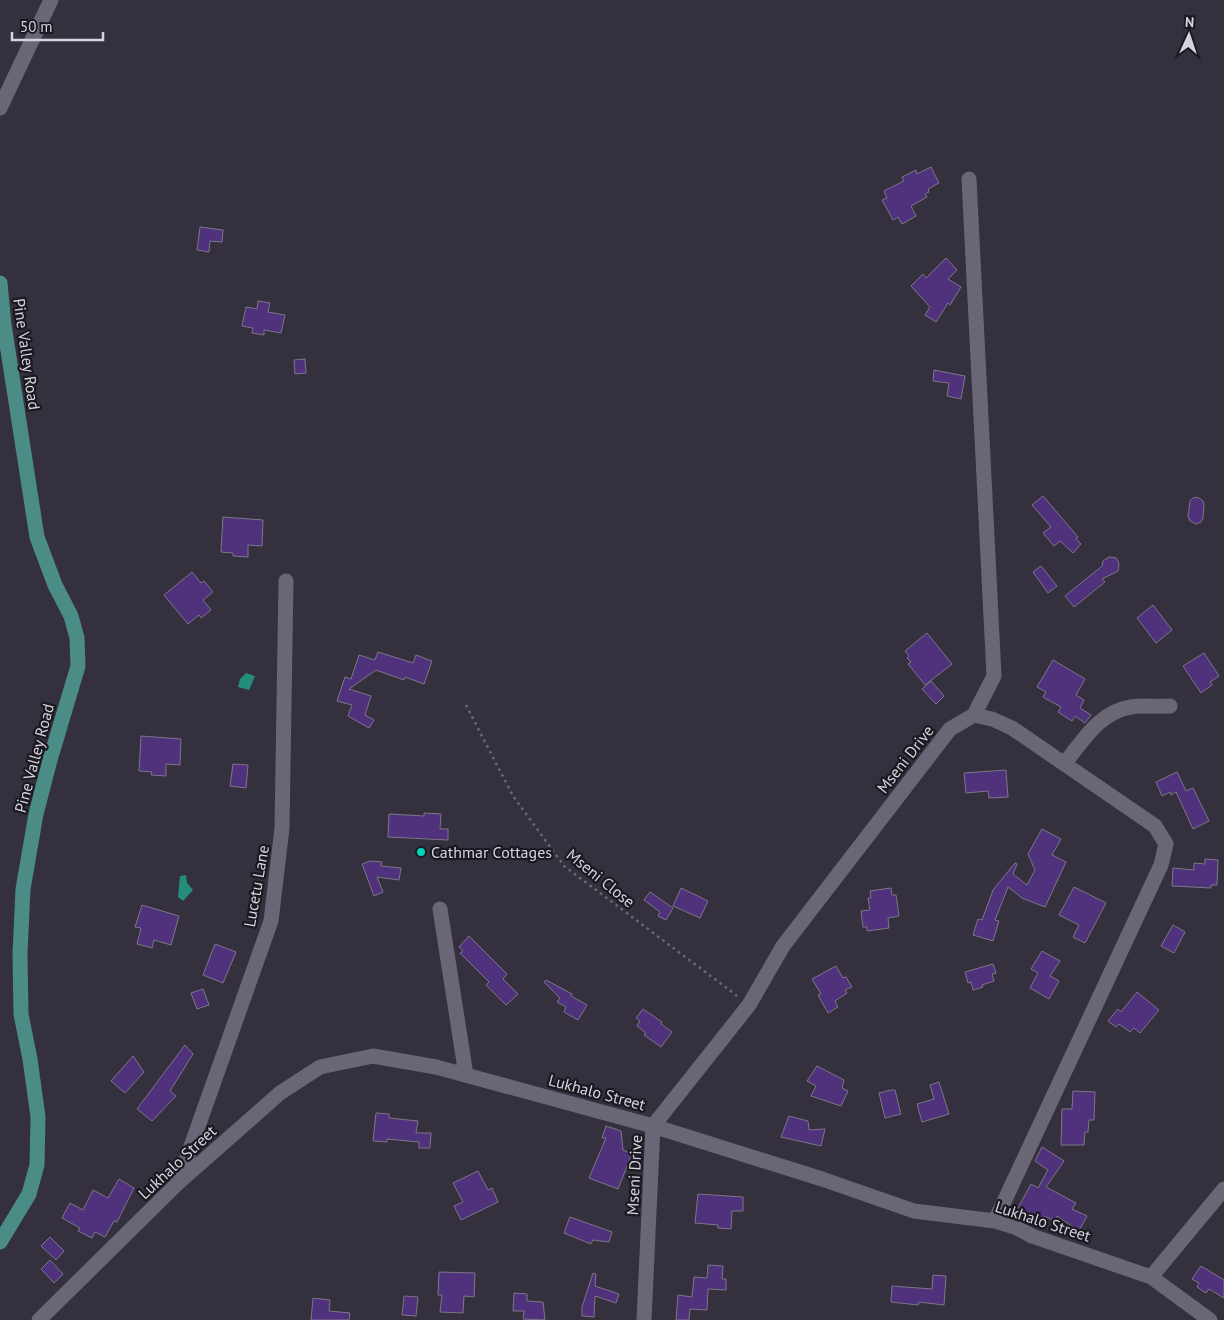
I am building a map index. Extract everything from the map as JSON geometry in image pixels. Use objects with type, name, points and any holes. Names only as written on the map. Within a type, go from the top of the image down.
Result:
[{"type":"main road","name":"Pine Valley Road","points":[[0,283],[6,335],[37,537],[55,585],[71,616],[77,638],[78,666],[36,814],[23,890],[20,954],[21,1014],[30,1059],[38,1117],[37,1165],[29,1194],[0,1242]]},
{"type":"street","points":[[0,108],[51,0]]},
{"type":"street","points":[[969,179],[994,676],[974,715],[992,719],[1012,728],[1156,826],[1166,844],[1161,865],[995,1221]]},
{"type":"street","name":"Lucetu Lane","points":[[178,1183],[271,921],[282,828],[286,581]]},
{"type":"street","points":[[1064,764],[1092,729],[1108,715],[1130,707],[1170,706]]},
{"type":"street","name":"Mseni Drive","points":[[644,1320],[653,1126],[749,1004],[783,946],[950,729],[974,715]]},
{"type":"street","points":[[440,909],[466,1075]]},
{"type":"street","name":"Lukhalo Street","points":[[39,1320],[178,1183],[280,1093],[320,1067],[373,1056],[436,1067],[653,1126],[822,1179],[914,1212],[995,1221],[1015,1227],[1032,1236],[1151,1277],[1210,1320]]},
{"type":"street","points":[[1151,1277],[1224,1189]]},
{"type":"path","name":"Mseni Close","points":[[466,705],[513,796],[564,866],[749,1004]]},
{"type":"shaded area","points":[[246,673],[255,676],[249,690],[238,687],[240,679]]},
{"type":"shaded area","points":[[186,875],[187,883],[193,890],[183,901],[178,897],[180,876]]},
{"type":"building","points":[[931,167],[939,183],[928,189],[929,192],[925,194],[927,197],[911,206],[916,216],[902,224],[898,217],[893,220],[882,200],[887,198],[884,191],[904,181],[902,177],[916,170],[917,174]]},
{"type":"building","points":[[200,227],[223,230],[222,242],[210,241],[209,252],[197,250]]},
{"type":"building","points":[[946,258],[957,270],[948,279],[961,287],[950,305],[948,303],[936,322],[925,315],[930,307],[911,286],[923,274],[926,278]]},
{"type":"building","points":[[258,301],[270,303],[268,312],[285,315],[281,333],[264,330],[264,335],[252,333],[253,328],[242,326],[246,307],[257,309]]},
{"type":"building","points":[[305,359],[306,373],[295,374],[294,360]]},
{"type":"building","points":[[934,370],[965,376],[961,399],[947,396],[949,383],[933,381]]},
{"type":"building","points":[[1043,496],[1078,537],[1076,539],[1081,544],[1073,553],[1060,541],[1054,546],[1043,533],[1051,527],[1032,505]]},
{"type":"building","points":[[1194,497],[1203,501],[1204,505],[1203,518],[1201,522],[1196,524],[1190,521],[1188,516],[1190,501]]},
{"type":"building","points":[[223,517],[263,520],[262,546],[248,545],[248,557],[233,556],[233,553],[221,552]]},
{"type":"building","points":[[1109,557],[1116,558],[1118,561],[1118,571],[1102,579],[1105,582],[1074,607],[1065,596],[1102,566],[1103,561]]},
{"type":"building","points":[[1041,566],[1057,586],[1048,593],[1033,572]]},
{"type":"building","points":[[192,572],[201,583],[204,581],[213,592],[203,600],[211,610],[201,618],[199,615],[188,624],[164,595]]},
{"type":"building","points":[[1153,605],[1172,630],[1156,643],[1137,618]]},
{"type":"building","points":[[927,633],[952,664],[925,685],[908,664],[911,662],[907,658],[909,656],[905,651]]},
{"type":"building","points":[[378,652],[413,663],[416,655],[432,661],[424,684],[405,677],[404,680],[376,670],[349,689],[371,696],[365,715],[374,720],[369,728],[348,716],[352,705],[337,701],[345,677],[351,679],[359,655],[375,660]]},
{"type":"building","points":[[1204,653],[1219,676],[1210,682],[1212,685],[1201,693],[1183,666]]},
{"type":"building","points":[[1053,660],[1085,679],[1076,695],[1084,700],[1080,708],[1091,715],[1085,723],[1075,716],[1072,721],[1058,712],[1061,707],[1043,697],[1046,692],[1037,687]]},
{"type":"building","points":[[931,681],[944,696],[936,704],[922,689]]},
{"type":"building","points":[[141,736],[181,739],[180,765],[166,764],[166,776],[151,775],[152,772],[139,771]]},
{"type":"building","points":[[233,764],[248,765],[246,788],[230,786]]},
{"type":"building","points":[[1006,770],[1008,797],[989,798],[988,791],[966,793],[964,773]]},
{"type":"building","points":[[1177,772],[1186,791],[1193,788],[1209,821],[1193,829],[1176,792],[1171,795],[1170,792],[1162,796],[1156,782]]},
{"type":"building","points":[[424,813],[441,814],[440,829],[448,829],[448,840],[388,837],[389,814],[424,816]]},
{"type":"building","points":[[1042,829],[1061,839],[1052,855],[1066,862],[1045,907],[1022,898],[1008,887],[995,920],[999,921],[993,941],[973,935],[978,919],[982,920],[993,890],[1015,863],[1017,864],[1013,874],[1027,885],[1035,870],[1028,854]]},
{"type":"building","points":[[1205,859],[1218,860],[1217,885],[1211,885],[1211,888],[1172,886],[1173,868],[1194,870],[1194,863],[1205,864]]},
{"type":"building","points":[[370,861],[382,862],[381,866],[401,868],[399,880],[377,877],[383,892],[374,896],[362,864]]},
{"type":"building","points":[[1074,887],[1106,903],[1085,943],[1073,937],[1079,925],[1059,915]]},
{"type":"building","points":[[681,888],[708,901],[700,918],[673,906]]},
{"type":"building","points":[[891,888],[892,895],[896,895],[899,916],[888,918],[889,928],[867,931],[867,927],[863,927],[861,911],[870,910],[868,898],[871,898],[870,891]]},
{"type":"building","points":[[650,892],[673,908],[666,920],[658,916],[660,912],[644,900]]},
{"type":"building","points":[[142,905],[179,916],[171,945],[154,940],[152,948],[137,944],[141,928],[135,927]]},
{"type":"building","points":[[1173,925],[1185,932],[1174,953],[1161,946]]},
{"type":"building","points":[[469,936],[507,974],[503,979],[518,994],[506,1005],[486,985],[489,982],[460,953],[463,951],[459,947]]},
{"type":"building","points":[[215,944],[236,952],[223,983],[203,975]]},
{"type":"building","points":[[1042,951],[1060,961],[1050,976],[1059,981],[1049,999],[1030,988],[1038,973],[1031,969]]},
{"type":"building","points":[[993,964],[996,973],[992,974],[994,981],[973,990],[971,982],[968,983],[965,972]]},
{"type":"building","points":[[836,966],[843,978],[846,977],[852,987],[845,990],[847,993],[835,1001],[838,1007],[828,1013],[818,995],[821,994],[812,979]]},
{"type":"building","points":[[546,980],[572,994],[571,996],[587,1005],[578,1020],[564,1012],[566,1007],[557,1002],[560,998],[544,982]]},
{"type":"building","points":[[203,989],[209,1005],[197,1009],[191,993]]},
{"type":"building","points":[[1137,992],[1159,1010],[1140,1033],[1134,1028],[1130,1032],[1119,1024],[1116,1027],[1108,1021],[1118,1009],[1121,1012]]},
{"type":"building","points":[[643,1009],[662,1022],[661,1024],[672,1032],[661,1047],[644,1035],[646,1033],[637,1026],[640,1021],[636,1018]]},
{"type":"building","points":[[185,1045],[193,1054],[170,1091],[176,1096],[152,1121],[137,1109]]},
{"type":"building","points":[[133,1056],[144,1072],[125,1093],[111,1081]]},
{"type":"building","points":[[817,1066],[844,1080],[842,1088],[848,1091],[841,1106],[811,1096],[816,1086],[807,1081]]},
{"type":"building","points":[[939,1082],[949,1114],[922,1122],[917,1104],[934,1099],[930,1085]]},
{"type":"building","points":[[895,1090],[901,1114],[885,1118],[879,1093]]},
{"type":"building","points":[[1073,1091],[1095,1092],[1094,1120],[1089,1120],[1088,1132],[1085,1132],[1084,1145],[1061,1145],[1062,1109],[1072,1109]]},
{"type":"building","points":[[376,1113],[389,1114],[389,1118],[418,1121],[416,1133],[431,1133],[430,1148],[419,1148],[419,1142],[387,1139],[387,1142],[373,1141]]},
{"type":"building","points":[[789,1116],[808,1121],[809,1130],[825,1129],[821,1146],[781,1137]]},
{"type":"building","points":[[606,1126],[621,1131],[623,1150],[632,1154],[618,1189],[589,1178],[606,1138],[602,1138]]},
{"type":"building","points":[[1042,1147],[1064,1161],[1046,1187],[1076,1203],[1072,1209],[1087,1216],[1079,1231],[1057,1216],[1055,1221],[1044,1216],[1042,1220],[1018,1208],[1031,1184],[1038,1188],[1048,1170],[1035,1161]]},
{"type":"building","points":[[478,1171],[488,1190],[492,1188],[498,1202],[461,1220],[454,1206],[463,1202],[453,1183]]},
{"type":"building","points":[[119,1179],[134,1188],[117,1222],[114,1221],[105,1237],[95,1232],[92,1238],[78,1231],[80,1228],[62,1218],[70,1203],[83,1210],[93,1190],[108,1198]]},
{"type":"building","points":[[698,1194],[743,1197],[743,1211],[732,1211],[731,1229],[718,1228],[718,1225],[695,1223]]},
{"type":"building","points":[[570,1217],[612,1232],[609,1242],[593,1240],[591,1244],[564,1233]]},
{"type":"building","points":[[50,1237],[64,1251],[56,1260],[41,1246]]},
{"type":"building","points":[[50,1260],[63,1274],[54,1283],[41,1269]]},
{"type":"building","points":[[708,1265],[723,1266],[722,1279],[726,1279],[726,1290],[708,1289],[707,1310],[690,1309],[689,1320],[676,1320],[678,1295],[692,1297],[694,1277],[707,1278]]},
{"type":"building","points":[[1201,1266],[1224,1280],[1224,1298],[1209,1289],[1206,1293],[1197,1287],[1199,1283],[1192,1279]]},
{"type":"building","points":[[439,1272],[475,1273],[474,1297],[464,1296],[463,1313],[440,1312],[442,1295],[438,1295]]},
{"type":"building","points":[[593,1273],[596,1274],[595,1286],[619,1294],[616,1303],[595,1296],[594,1317],[582,1316],[582,1307]]},
{"type":"building","points":[[933,1275],[946,1276],[944,1305],[919,1302],[918,1305],[891,1302],[892,1286],[932,1289]]},
{"type":"building","points":[[514,1293],[527,1294],[527,1301],[543,1302],[545,1320],[523,1319],[524,1311],[513,1311]]},
{"type":"building","points":[[404,1296],[418,1297],[416,1316],[402,1315]]},
{"type":"building","points":[[313,1298],[330,1300],[329,1311],[350,1313],[349,1320],[311,1320]]},
{"type":"place","name":"Cathmar Cottages","points":[[421,852]]}]
